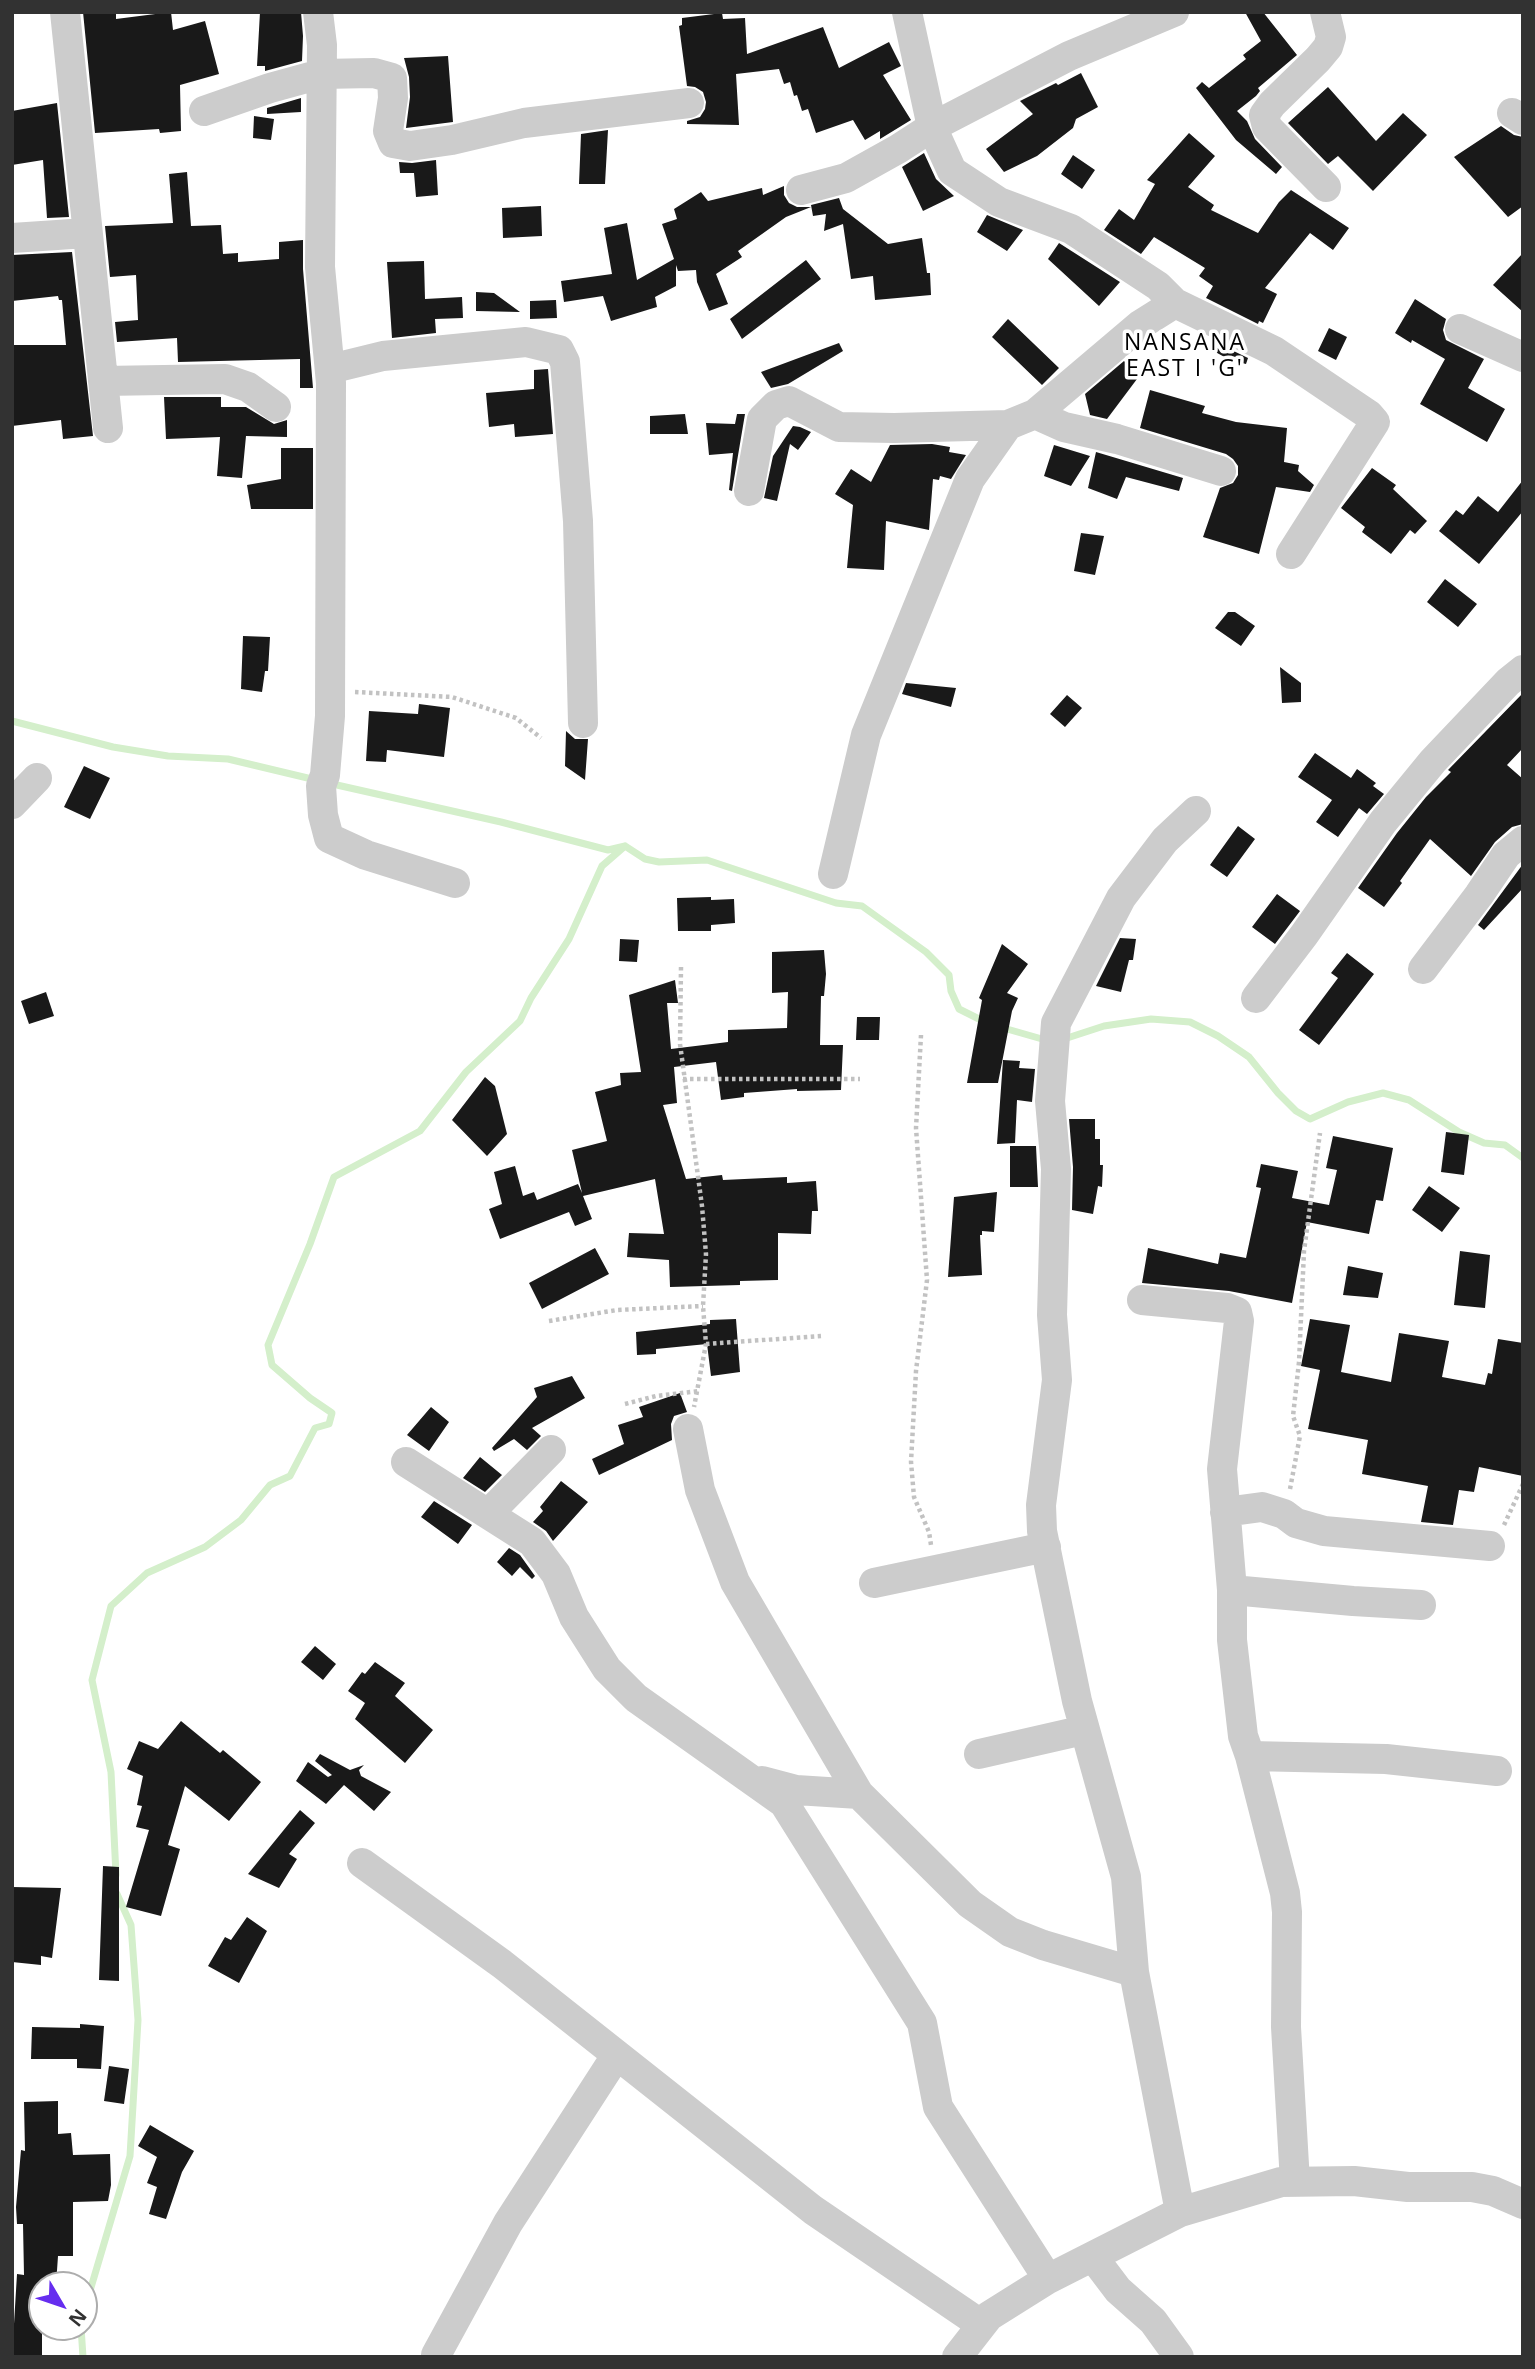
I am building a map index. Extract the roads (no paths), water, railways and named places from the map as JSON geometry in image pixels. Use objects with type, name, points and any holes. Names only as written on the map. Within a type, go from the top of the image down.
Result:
[{"type":"street","points":[[65,12],[108,428]]},
{"type":"street","points":[[318,12],[322,45],[320,267],[330,369],[330,690],[323,815],[329,838],[366,855],[455,883]]},
{"type":"street","points":[[906,12],[932,127],[952,171],[999,202],[1071,229],[1158,286],[1175,303],[1274,351],[1370,415],[1375,422],[1291,554]]},
{"type":"street","points":[[801,191],[846,178],[932,127],[1069,56],[1174,12]]},
{"type":"street","points":[[1325,12],[1331,37],[1328,47],[1264,115],[1267,127],[1326,187]]},
{"type":"street","points":[[204,111],[321,74],[374,73],[392,78],[393,98],[388,131],[393,144],[410,146],[452,140],[524,123],[689,103]]},
{"type":"street","points":[[12,238],[87,233]]},
{"type":"street","points":[[833,874],[866,735],[970,479],[1022,419],[1140,325],[1175,303]]},
{"type":"street","points":[[1460,329],[1523,356]]},
{"type":"street","points":[[330,369],[383,356],[526,342],[559,351],[565,362],[578,522],[583,723]]},
{"type":"street","points":[[103,381],[225,379],[248,387],[276,407]]},
{"type":"street","points":[[749,491],[762,419],[776,405],[789,401],[839,427],[894,428],[1022,419],[1117,439],[1221,471]]},
{"type":"street","points":[[1255,998],[1304,935],[1383,822],[1433,761],[1507,682],[1523,670]]},
{"type":"street","points":[[12,804],[37,778]]},
{"type":"street","points":[[1180,2212],[1134,1972],[1126,1877],[1084,1730],[1042,1531],[1041,1505],[1056,1380],[1052,1315],[1056,1169],[1050,1101],[1055,1035],[1121,898],[1165,840],[1196,811]]},
{"type":"street","points":[[1423,969],[1506,855],[1523,841]]},
{"type":"street","points":[[1142,1300],[1227,1308],[1237,1312],[1239,1321],[1222,1469],[1232,1590],[1232,1640],[1243,1736],[1285,1893],[1286,2027],[1295,2182]]},
{"type":"street","points":[[688,1429],[700,1490],[734,1582],[859,1794],[970,1904],[1010,1932],[1043,1945],[1134,1972]]},
{"type":"street","points":[[489,1513],[551,1450]]},
{"type":"street","points":[[406,1462],[532,1542],[556,1574],[574,1617],[607,1669],[636,1698],[785,1803],[922,2024],[938,2108],[1048,2279]]},
{"type":"street","points":[[1226,1512],[1262,1507],[1284,1514],[1296,1523],[1324,1531],[1490,1546]]},
{"type":"street","points":[[874,1583],[1046,1547]]},
{"type":"street","points":[[1232,1590],[1421,1605]]},
{"type":"street","points":[[979,1754],[1084,1730]]},
{"type":"street","points":[[1250,1756],[1386,1759],[1497,1771]]},
{"type":"street","points":[[750,1778],[796,1790],[859,1794]]},
{"type":"street","points":[[362,1863],[502,1964],[813,2210],[982,2325]]},
{"type":"street","points":[[436,2355],[508,2223],[616,2056]]},
{"type":"street","points":[[957,2357],[989,2316],[1048,2279],[1180,2212],[1281,2182],[1354,2181],[1408,2187],[1480,2188],[1523,2204]]},
{"type":"street","points":[[1093,2257],[1118,2290],[1153,2321],[1179,2357]]},
{"type":"waterway","points":[[12,721],[113,747],[168,756],[228,759],[316,780]]},
{"type":"waterway","points":[[328,783],[501,822],[608,850],[625,846],[645,859],[659,862],[707,860],[836,903],[862,906],[926,952],[949,975],[951,991],[959,1009],[985,1022]]},
{"type":"waterway","points":[[116,1875],[111,1772],[92,1680],[111,1606],[147,1573],[205,1547],[241,1520],[270,1485],[290,1476],[315,1428],[329,1424],[332,1413],[272,1365],[268,1345],[310,1244],[334,1177],[420,1131],[466,1072],[520,1021],[531,998],[569,939],[602,866],[625,846]]},
{"type":"waterway","points":[[1061,1040],[1104,1026],[1151,1019],[1190,1022],[1218,1036],[1249,1057],[1278,1093],[1296,1111],[1310,1119],[1348,1102],[1383,1093],[1409,1100],[1459,1132],[1484,1143],[1505,1145],[1523,1158]]},
{"type":"waterway","points":[[1000,1027],[1049,1041]]},
{"type":"waterway","points":[[96,2271],[130,2156],[138,2020],[131,1925],[117,1894]]},
{"type":"waterway","points":[[82,2341],[83,2357]]},
{"type":"district","name":"NANSANA EAST I 'G'","points":[[1185,356]]}]
